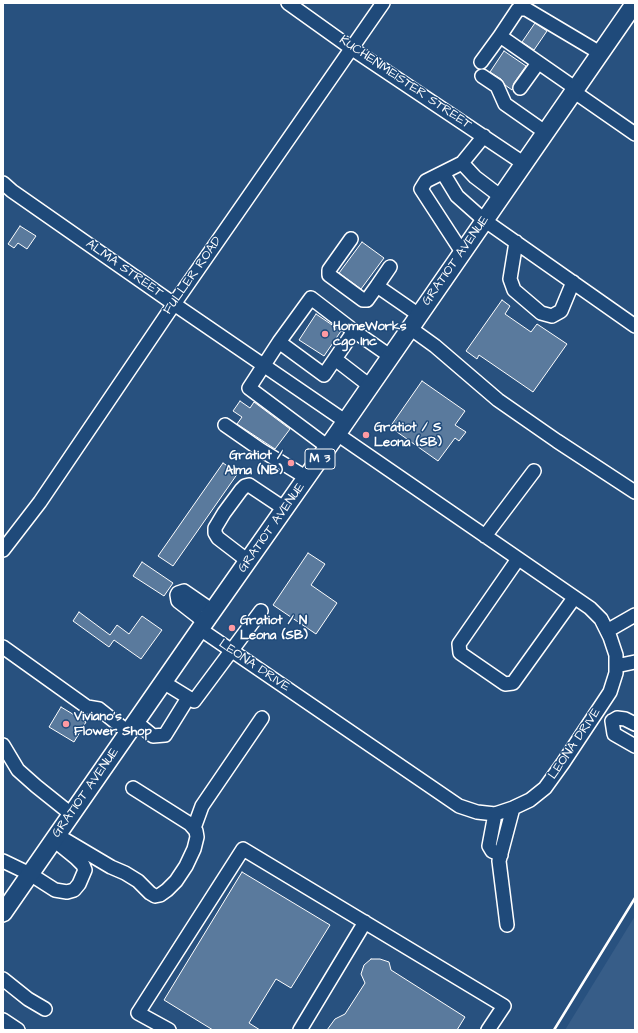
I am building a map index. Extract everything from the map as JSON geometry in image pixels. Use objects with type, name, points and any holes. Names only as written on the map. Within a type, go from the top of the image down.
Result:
[{"type":"main road","name":"GRATIOT AVENUE","points":[[4,909],[285,509],[500,196],[635,3]]},
{"type":"street","name":"KUCHENMEISTER STREET","points":[[288,3],[523,163]]},
{"type":"street","name":"FULLER ROAD","points":[[3,550],[40,502],[174,304],[383,3]]},
{"type":"street","points":[[481,62],[518,9],[526,9],[600,53]]},
{"type":"street","points":[[500,36],[635,134]]},
{"type":"street","points":[[520,88],[538,63]]},
{"type":"street","points":[[482,76],[497,86],[505,104],[545,132]]},
{"type":"street","points":[[462,252],[422,189],[426,182],[462,163],[484,136]]},
{"type":"street","points":[[462,163],[475,177],[500,196]]},
{"type":"street","points":[[443,173],[457,196],[484,220],[635,326]]},
{"type":"street","name":"ALMA STREET","points":[[3,183],[12,191],[264,366],[337,434]]},
{"type":"street","points":[[350,239],[329,270],[329,275],[363,300],[367,300],[390,267]]},
{"type":"street","points":[[516,242],[510,279],[514,290],[541,313],[552,316],[560,311],[573,282]]},
{"type":"street","points":[[377,286],[414,322],[435,346],[498,400],[635,492]]},
{"type":"street","points":[[337,434],[249,388],[311,298],[390,356]]},
{"type":"street","points":[[280,342],[324,375],[354,331]]},
{"type":"street","points":[[335,359],[370,386]]},
{"type":"street","points":[[225,425],[261,450],[306,478]]},
{"type":"street","name":"LEONA DRIVE","points":[[206,621],[232,650],[459,806],[477,812],[495,814],[513,808],[530,800],[544,788],[563,763],[610,692],[616,673],[616,655],[601,619],[590,608],[337,434]]},
{"type":"street","points":[[485,536],[534,471]]},
{"type":"street","points":[[248,561],[218,538],[215,533],[215,528],[224,512],[241,490],[245,486],[249,485],[285,509]]},
{"type":"street","points":[[518,559],[458,644],[460,652],[505,684],[513,683],[574,598]]},
{"type":"street","points":[[163,682],[194,702],[261,611]]},
{"type":"street","points":[[607,631],[635,615]]},
{"type":"street","points":[[3,647],[87,707],[99,709],[132,727],[153,736],[165,735],[188,698]]},
{"type":"street","points":[[616,666],[635,662]]},
{"type":"street","points":[[596,713],[612,721]]},
{"type":"street","points":[[194,828],[202,806],[262,718]]},
{"type":"street","points":[[612,721],[617,718],[625,719],[635,724]]},
{"type":"street","points":[[612,721],[614,734],[635,746]]},
{"type":"street","points":[[3,745],[10,759],[18,770],[71,814]]},
{"type":"street","points":[[55,838],[125,873],[138,881],[155,896],[160,895],[176,881],[186,866],[194,849],[197,837],[196,831],[190,824],[133,788]]},
{"type":"street","points":[[507,925],[499,861],[513,808]]},
{"type":"street","points":[[495,814],[489,846],[492,851],[501,855]]},
{"type":"street","points":[[3,861],[30,874],[55,890],[67,892],[74,890],[79,884],[85,870],[83,865],[55,838]]},
{"type":"street","points":[[169,1030],[138,1013],[243,849],[504,1006],[488,1030]]},
{"type":"street","points":[[300,1030],[365,922]]},
{"type":"street","points":[[3,979],[24,996],[45,1009]]},
{"type":"street","points":[[3,1020],[18,1030]]},
{"type":"shaded area","points":[[635,916],[635,1030],[565,1030]]},
{"type":"building","points":[[535,23],[547,31],[534,50],[522,42]]},
{"type":"building","points":[[504,51],[526,66],[514,83],[512,90],[505,85],[501,79],[490,72]]},
{"type":"building","points":[[20,226],[36,236],[27,249],[18,243],[14,248],[8,244]]},
{"type":"building","points":[[362,242],[384,258],[361,289],[339,273]]},
{"type":"building","points":[[502,300],[510,306],[505,314],[531,332],[537,324],[567,344],[533,392],[479,355],[477,359],[466,351]]},
{"type":"building","points":[[316,314],[341,331],[324,356],[299,340]]},
{"type":"building","points":[[422,381],[465,411],[455,425],[466,432],[459,441],[455,438],[438,461],[390,427]]},
{"type":"building","points":[[240,401],[250,408],[254,402],[290,429],[275,449],[237,424],[242,417],[233,411]]},
{"type":"building","points":[[223,463],[238,473],[173,566],[158,556]]},
{"type":"building","points":[[308,553],[325,564],[311,585],[337,603],[316,634],[273,605]]},
{"type":"building","points":[[142,562],[173,583],[164,596],[133,576]]},
{"type":"building","points":[[79,612],[110,635],[117,625],[129,634],[142,616],[162,630],[141,659],[114,640],[109,647],[73,621]]},
{"type":"building","points":[[61,707],[86,722],[74,742],[49,727]]},
{"type":"building","points":[[242,872],[330,925],[291,988],[276,979],[249,1023],[260,1030],[213,1030],[164,1000]]},
{"type":"building","points":[[371,959],[380,959],[389,962],[391,970],[465,1017],[457,1030],[327,1030],[335,1019],[345,1014],[365,983],[361,974],[364,965]]},
{"type":"railway","points":[[554,1030],[635,898]]},
{"type":"place","name":"HomeWorks cgo Inc","points":[[325,334]]},
{"type":"place","name":"Gratiot / S Leona (SB)","points":[[366,435]]},
{"type":"place","name":"Gratiot / Alma (NB)","points":[[291,463]]},
{"type":"place","name":"Gratiot / N Leona (SB)","points":[[232,628]]},
{"type":"place","name":"Viviano's Flower Shop","points":[[66,724]]}]
